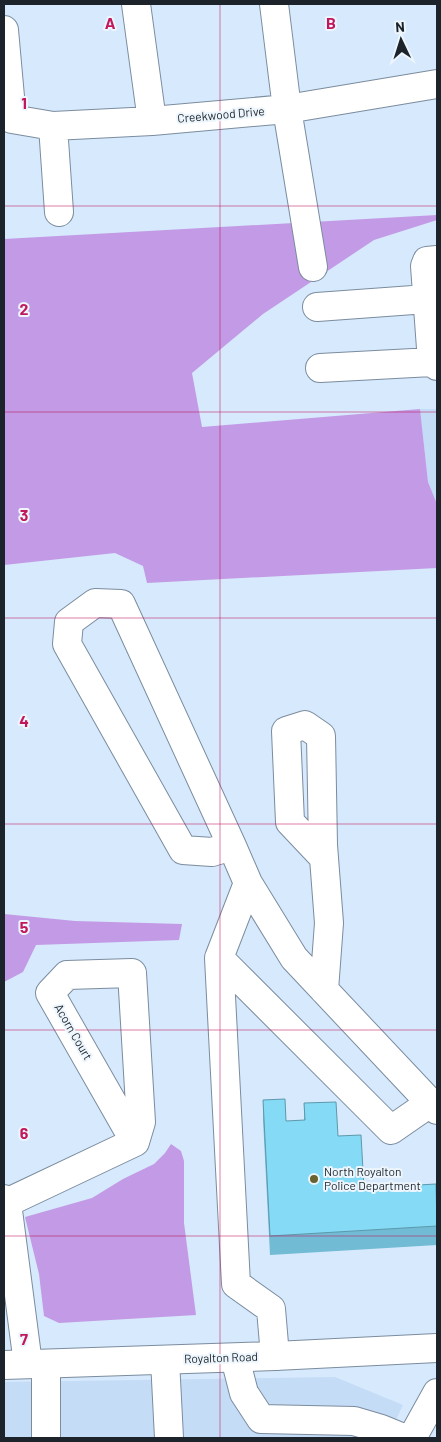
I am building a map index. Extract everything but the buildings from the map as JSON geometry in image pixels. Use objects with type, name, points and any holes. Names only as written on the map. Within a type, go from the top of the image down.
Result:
[{"type":"street","points":[[136,4],[152,121]]},
{"type":"street","points":[[274,4],[287,110],[312,267]]},
{"type":"street","points":[[4,30],[8,118]]},
{"type":"street","name":"Creekwood Drive","points":[[8,118],[53,126],[152,121],[287,110],[437,84]]},
{"type":"street","points":[[53,126],[59,212]]},
{"type":"street","points":[[320,368],[434,364],[425,266],[427,261],[437,260]]},
{"type":"street","points":[[317,307],[427,299]]},
{"type":"street","points":[[219,958],[391,1130],[434,1106],[294,958],[248,883],[232,846],[121,604],[95,603],[70,622],[67,644],[183,850],[212,852],[232,846]]},
{"type":"street","points":[[324,858],[329,923],[324,990]]},
{"type":"street","points":[[248,883],[219,958],[236,1284],[271,1309],[275,1356]]},
{"type":"street","name":"Acorn Court","points":[[132,973],[141,1122],[135,1142],[50,993],[67,975],[132,973]]},
{"type":"street","points":[[46,1438],[26,1364],[5,1202],[135,1142]]},
{"type":"street","name":"Royalton Road","points":[[26,1364],[235,1358],[437,1348]]},
{"type":"street","points":[[235,1358],[244,1393],[261,1419],[354,1421],[403,1438]]},
{"type":"street","points":[[165,1360],[169,1438]]},
{"type":"street","points":[[412,1438],[437,1393]]},
{"type":"shaded area","points":[[437,215],[437,220],[374,240],[263,314],[192,373],[202,427],[420,409],[428,482],[437,504],[437,568],[147,583],[143,566],[115,553],[4,565],[4,239]]},
{"type":"shaded area","points":[[420,409],[437,409],[437,504],[428,482]]},
{"type":"shaded area","points":[[4,914],[75,921],[182,924],[179,940],[36,945],[23,972],[4,982]]},
{"type":"shaded area","points":[[171,1144],[181,1151],[184,1161],[184,1223],[196,1315],[59,1323],[44,1316],[39,1274],[25,1217],[92,1198],[123,1179],[154,1164]]},
{"type":"shaded area","points":[[335,1377],[403,1405],[387,1438],[4,1438],[4,1382]]},
{"type":"place","name":"North Royalton Police Department","points":[[314,1179]]}]
